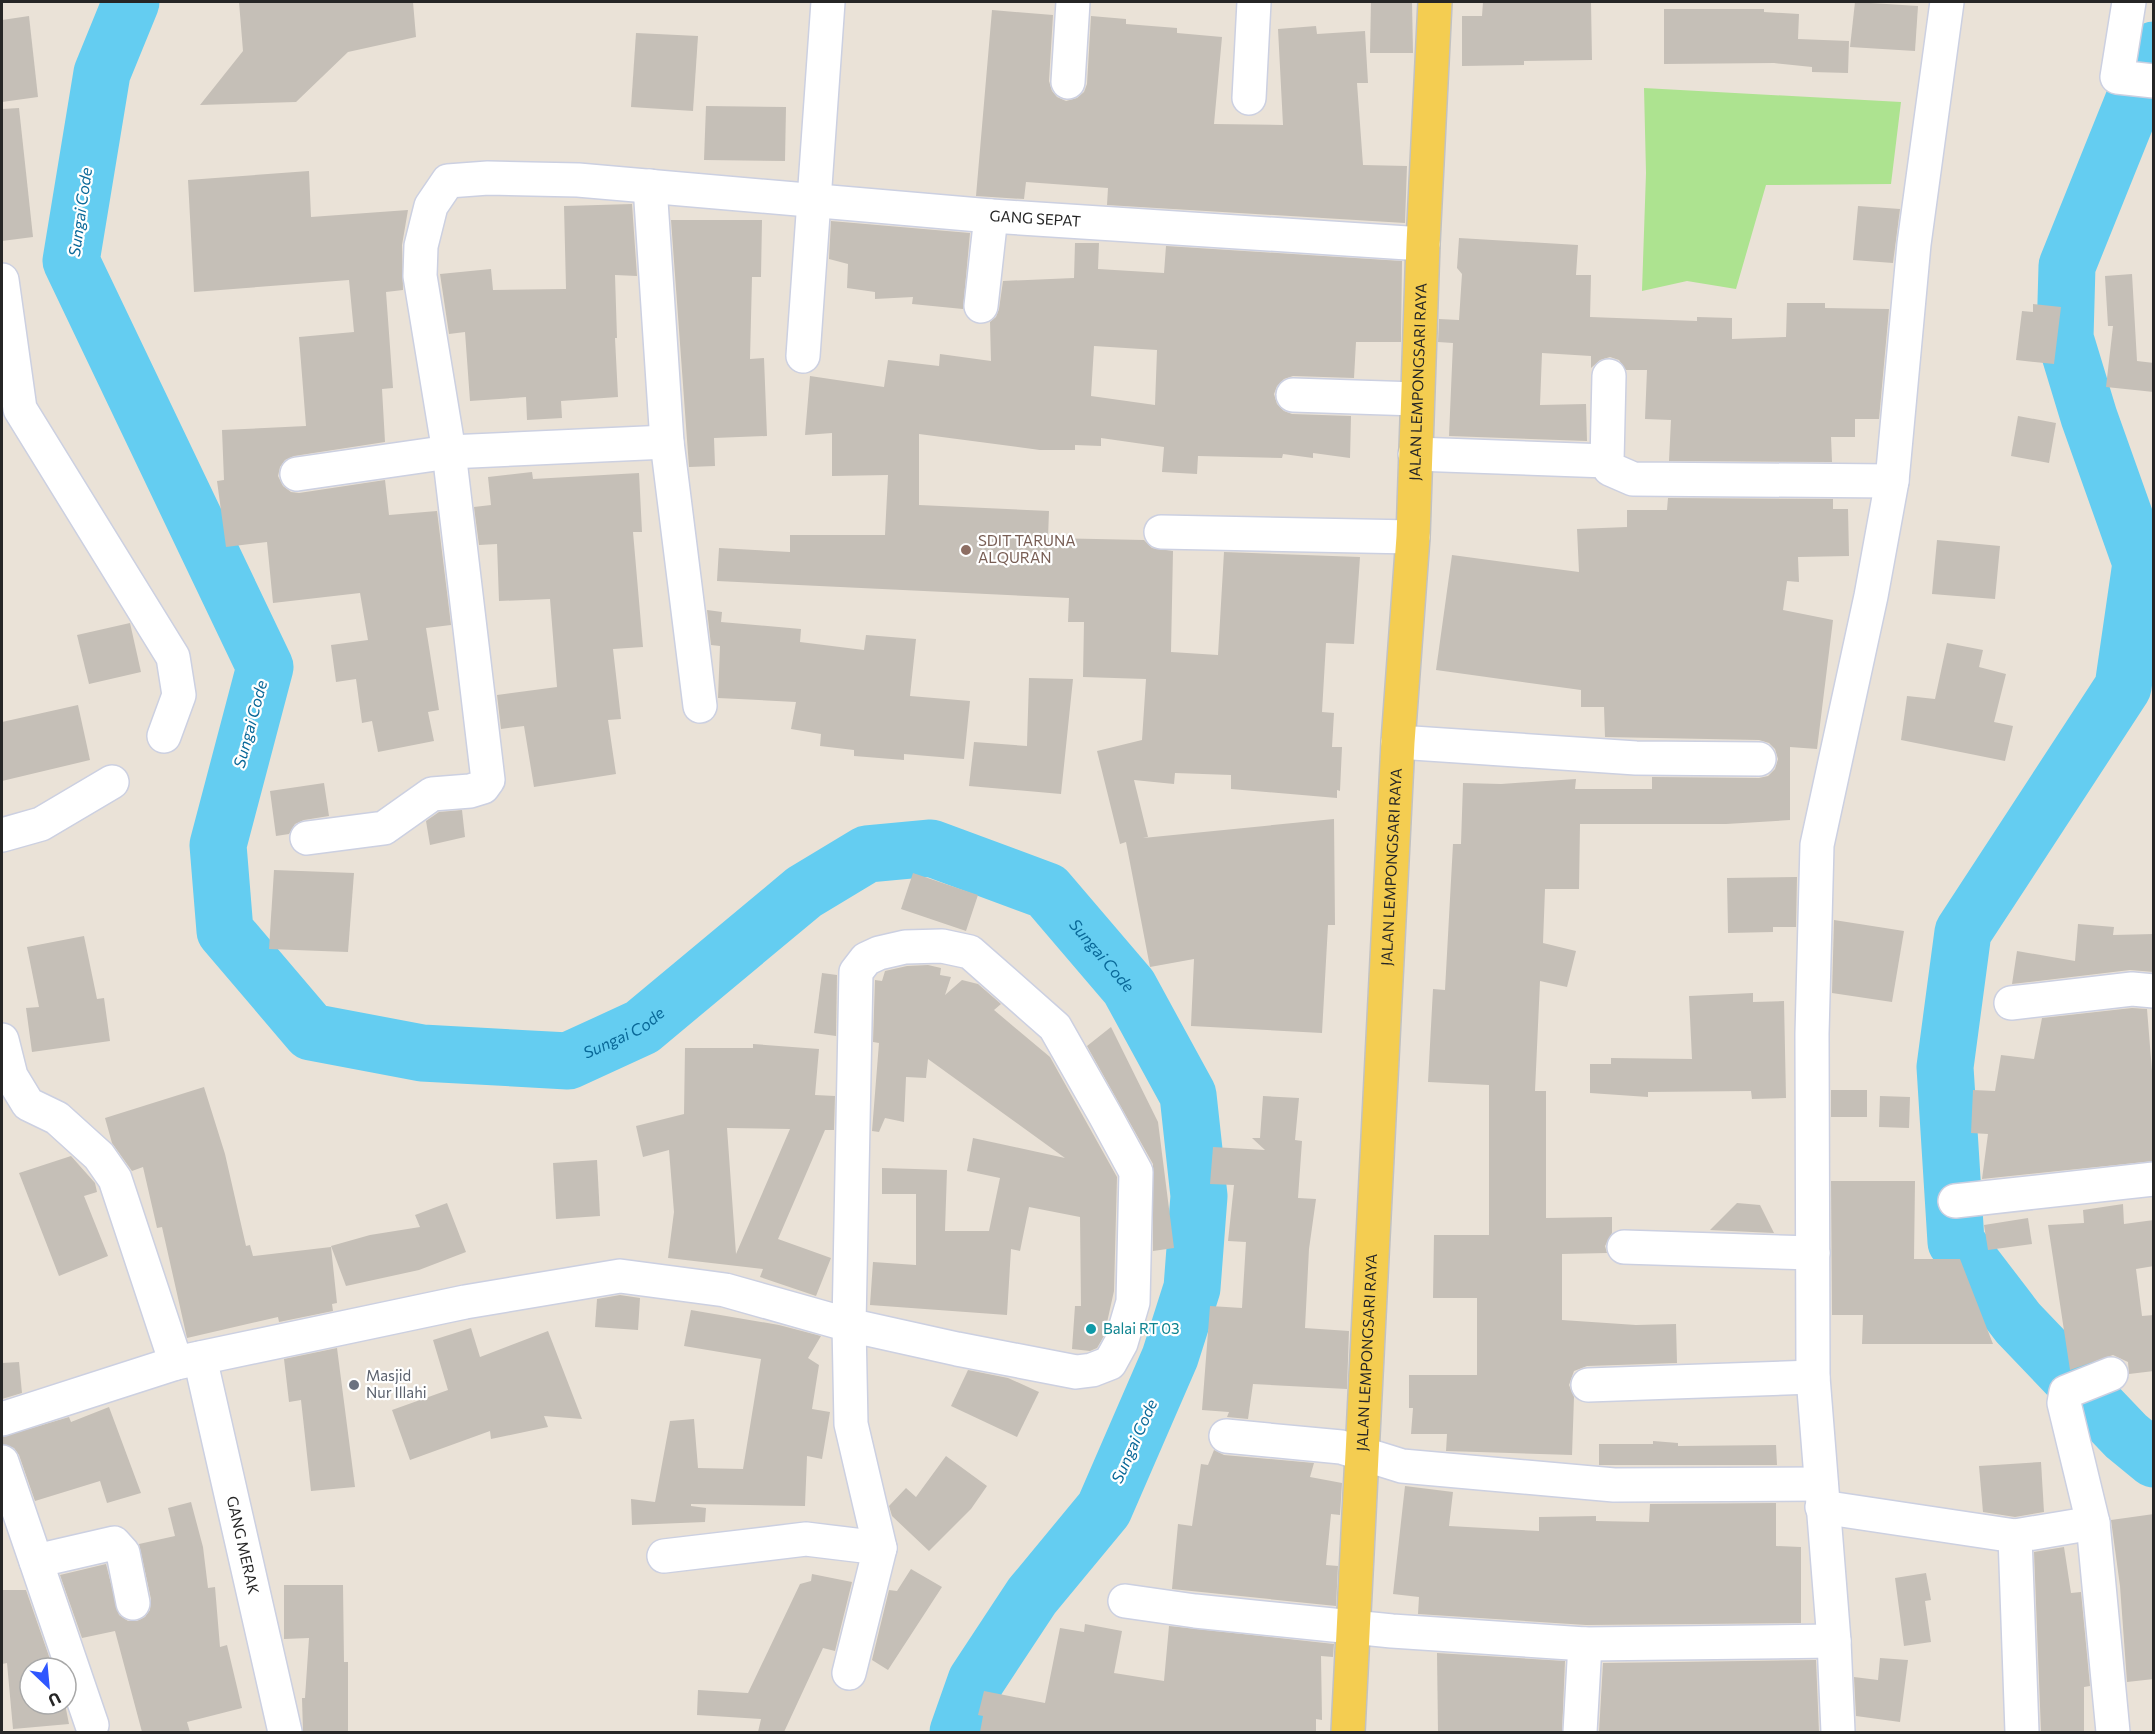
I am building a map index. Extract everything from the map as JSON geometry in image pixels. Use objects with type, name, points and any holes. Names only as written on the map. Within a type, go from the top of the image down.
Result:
[{"type":"main road","name":"JALAN LEMPONGSARI RAYA","points":[[1348,1732],[1398,742],[1413,537],[1423,244],[1436,2]]},
{"type":"street","points":[[803,356],[816,199],[828,2]]},
{"type":"street","points":[[1068,82],[1073,2]]},
{"type":"street","points":[[1249,98],[1254,2]]},
{"type":"street","points":[[1838,1732],[1834,1641],[1813,1377],[1812,1034],[1817,845],[1860,651],[1892,481],[1914,244],[1947,2]]},
{"type":"street","points":[[2129,2],[2117,77],[2154,81]]},
{"type":"street","name":"GANG SEPAT","points":[[449,452],[420,276],[420,246],[430,206],[448,181],[522,178],[650,186],[991,216],[1423,244]]},
{"type":"street","points":[[650,186],[667,442],[700,706]]},
{"type":"street","points":[[981,306],[991,216]]},
{"type":"street","points":[[2,280],[6,335],[21,409],[173,657],[179,695],[164,736]]},
{"type":"street","points":[[1610,376],[1607,461],[1610,469],[1633,479],[1892,481]]},
{"type":"street","points":[[1293,395],[1417,399]]},
{"type":"street","points":[[297,474],[449,452],[667,442]]},
{"type":"street","points":[[307,838],[384,828],[432,794],[470,791],[483,787],[488,780],[449,452]]},
{"type":"street","points":[[1415,454],[1607,461]]},
{"type":"street","points":[[1161,532],[1413,537]]},
{"type":"street","points":[[1398,742],[1636,758],[1759,759]]},
{"type":"street","points":[[2,835],[41,825],[112,782]]},
{"type":"street","points":[[2,1419],[188,1361],[465,1302],[620,1276],[725,1290],[849,1325],[1076,1372],[1092,1370],[1110,1363],[1121,1343],[1133,1302],[1136,1172],[1055,1027],[970,952],[942,946],[905,947],[879,953],[866,959],[856,972],[849,1325],[851,1424],[880,1548],[849,1672]]},
{"type":"street","points":[[2011,1003],[2132,989],[2154,990]]},
{"type":"street","name":"GANG MERAK","points":[[2,1041],[11,1076],[28,1104],[57,1118],[99,1156],[115,1179],[188,1361],[285,1732]]},
{"type":"street","points":[[1955,1201],[2154,1179]]},
{"type":"street","points":[[1624,1247],[1813,1253]]},
{"type":"street","points":[[2104,1375],[2066,1392],[2065,1416],[2092,1523],[2113,1732]]},
{"type":"street","points":[[1588,1385],[1813,1377]]},
{"type":"street","points":[[1226,1436],[1341,1447],[1402,1466],[1614,1485],[1822,1495],[2015,1536],[2092,1523]]},
{"type":"street","points":[[2,1462],[92,1725]]},
{"type":"street","points":[[2015,1536],[2022,1732]]},
{"type":"street","points":[[664,1556],[806,1539],[880,1548]]},
{"type":"street","points":[[36,1561],[114,1543],[123,1553],[133,1603]]},
{"type":"street","points":[[1125,1601],[1195,1611],[1392,1632],[1585,1644],[1834,1641]]},
{"type":"street","points":[[1580,1732],[1585,1644]]},
{"type":"green space","points":[[1644,88],[1901,102],[1891,184],[1766,185],[1736,289],[1687,281],[1642,291],[1646,173]]},
{"type":"building","points":[[239,2],[413,2],[416,37],[348,52],[296,102],[200,105],[243,51]]},
{"type":"building","points":[[1371,2],[1412,2],[1413,53],[1370,53]]},
{"type":"building","points":[[1483,2],[1591,2],[1592,60],[1524,61],[1524,65],[1462,66],[1462,16],[1482,16]]},
{"type":"building","points":[[1855,2],[1918,6],[1915,51],[1850,47]]},
{"type":"building","points":[[1664,9],[1764,9],[1764,12],[1799,14],[1798,39],[1849,41],[1848,73],[1812,72],[1812,67],[1774,63],[1664,64]]},
{"type":"building","points":[[992,10],[1053,15],[1049,81],[1057,97],[1066,101],[1077,98],[1084,92],[1087,84],[1091,16],[1126,19],[1126,24],[1177,28],[1177,33],[1222,37],[1214,124],[1283,125],[1278,29],[1316,26],[1317,34],[1365,31],[1368,83],[1357,83],[1363,165],[1407,166],[1405,223],[1107,205],[1108,188],[1026,182],[1024,199],[976,196]]},
{"type":"building","points":[[29,16],[38,97],[2,102],[2,20]]},
{"type":"building","points":[[636,33],[698,36],[693,111],[631,107]]},
{"type":"building","points":[[706,106],[786,107],[785,161],[704,160]]},
{"type":"building","points":[[19,108],[33,237],[2,241],[2,109]]},
{"type":"building","points":[[309,171],[311,217],[408,210],[402,245],[403,290],[386,292],[393,388],[382,389],[385,442],[294,456],[285,460],[278,476],[283,486],[291,492],[299,493],[385,480],[389,515],[437,511],[451,625],[426,628],[439,710],[428,712],[434,741],[378,752],[372,721],[362,723],[356,679],[336,682],[331,645],[368,640],[360,593],[273,603],[267,542],[226,547],[217,481],[224,480],[222,430],[306,426],[299,337],[354,332],[349,280],[194,292],[188,180]]},
{"type":"building","points":[[632,204],[637,276],[615,275],[618,397],[561,401],[562,418],[527,420],[526,397],[470,401],[465,332],[449,334],[440,274],[491,269],[493,290],[566,289],[564,206]]},
{"type":"building","points":[[1858,206],[1900,209],[1893,263],[1853,260]]},
{"type":"building","points":[[671,220],[762,220],[761,277],[752,277],[750,359],[764,358],[767,436],[714,438],[715,466],[689,467]]},
{"type":"building","points":[[831,221],[970,233],[963,309],[912,304],[913,297],[875,299],[875,292],[847,288],[848,264],[829,259]]},
{"type":"building","points":[[1459,238],[1578,245],[1576,275],[1591,275],[1590,317],[1697,321],[1697,317],[1732,318],[1732,339],[1786,337],[1787,303],[1825,303],[1825,308],[1889,309],[1879,419],[1855,419],[1855,437],[1831,437],[1832,462],[1669,461],[1671,420],[1645,419],[1647,370],[1626,370],[1619,360],[1610,357],[1600,360],[1591,368],[1591,356],[1542,353],[1540,405],[1586,404],[1587,441],[1449,436],[1453,343],[1438,342],[1439,319],[1459,320],[1462,274],[1457,268]]},
{"type":"building","points":[[1075,243],[1099,243],[1098,269],[1164,273],[1166,246],[1402,261],[1401,342],[1356,342],[1354,378],[1293,376],[1284,379],[1277,386],[1274,394],[1277,404],[1284,411],[1292,414],[1351,416],[1350,458],[1313,453],[1313,458],[1283,454],[1282,458],[1198,456],[1197,474],[1162,472],[1164,447],[1101,438],[1101,446],[1075,445],[1075,450],[1040,450],[919,434],[919,505],[1049,511],[1048,538],[1144,540],[1152,548],[1173,551],[1171,652],[1218,655],[1224,552],[1360,557],[1354,644],[1326,643],[1322,712],[1334,713],[1332,747],[1342,747],[1340,791],[1337,790],[1337,798],[1231,789],[1231,775],[1175,773],[1174,784],[1134,780],[1148,837],[1143,838],[1334,819],[1335,925],[1328,925],[1322,1033],[1191,1026],[1194,959],[1150,967],[1126,842],[1120,844],[1097,751],[1142,740],[1146,679],[1083,677],[1084,622],[1068,622],[1069,598],[717,581],[719,548],[790,552],[790,535],[885,535],[888,475],[832,476],[832,433],[805,435],[810,376],[884,387],[888,360],[939,366],[940,354],[991,361],[990,322],[996,317],[999,309],[1003,281],[1074,278]],"holes":[[[1094,346],[1157,350],[1155,405],[1091,396]]]},
{"type":"building","points":[[2132,274],[2137,361],[2154,363],[2154,392],[2106,387],[2113,326],[2108,326],[2105,276]]},
{"type":"building","points":[[2033,304],[2061,307],[2054,364],[2016,360],[2022,311],[2033,312]]},
{"type":"building","points":[[2018,416],[2056,423],[2049,463],[2011,456]]},
{"type":"building","points":[[532,472],[533,479],[639,473],[642,532],[633,532],[643,647],[613,649],[621,719],[608,720],[616,774],[534,787],[524,726],[501,729],[497,695],[557,687],[550,599],[499,601],[497,544],[479,545],[474,507],[491,505],[488,477]]},
{"type":"building","points":[[1668,498],[1833,499],[1833,509],[1848,509],[1849,556],[1798,557],[1799,582],[1787,581],[1783,610],[1833,620],[1817,749],[1790,747],[1790,820],[1726,824],[1580,824],[1579,889],[1545,889],[1543,943],[1576,951],[1567,987],[1540,981],[1535,1091],[1546,1091],[1546,1218],[1612,1217],[1612,1233],[1605,1246],[1607,1253],[1562,1254],[1562,1320],[1636,1325],[1676,1324],[1677,1363],[1587,1366],[1574,1371],[1569,1385],[1574,1397],[1572,1455],[1446,1451],[1447,1434],[1411,1434],[1413,1408],[1409,1408],[1409,1375],[1477,1375],[1477,1298],[1433,1298],[1434,1235],[1489,1235],[1489,1085],[1428,1082],[1433,989],[1445,990],[1453,844],[1461,844],[1463,783],[1501,784],[1576,779],[1575,789],[1652,789],[1652,777],[1759,778],[1768,776],[1775,769],[1778,759],[1775,749],[1769,743],[1759,740],[1605,737],[1604,707],[1581,707],[1581,690],[1436,670],[1452,555],[1579,572],[1577,529],[1627,527],[1627,510],[1667,510]]},
{"type":"building","points":[[1937,540],[2000,546],[1995,599],[1932,594]]},
{"type":"building","points":[[707,610],[722,612],[721,622],[801,629],[800,642],[864,650],[866,635],[916,639],[910,696],[970,701],[964,759],[904,754],[904,760],[854,756],[854,750],[820,746],[821,734],[791,729],[796,702],[718,698],[720,646],[711,645]]},
{"type":"building","points":[[130,623],[141,672],[89,684],[77,635]]},
{"type":"building","points":[[1947,643],[1983,650],[1979,667],[2006,674],[1994,722],[2013,726],[2005,761],[1901,740],[1907,696],[1935,699]]},
{"type":"building","points":[[1029,678],[1073,679],[1061,794],[969,786],[974,742],[1027,746]]},
{"type":"building","points":[[78,705],[90,760],[2,781],[2,722]]},
{"type":"building","points":[[324,783],[329,816],[304,820],[295,824],[289,834],[276,836],[270,791]]},
{"type":"building","points":[[462,810],[465,837],[430,845],[426,821],[439,812]]},
{"type":"building","points":[[274,870],[354,873],[348,952],[269,949]]},
{"type":"building","points":[[913,873],[978,895],[966,931],[901,909]]},
{"type":"building","points":[[1797,877],[1796,927],[1773,927],[1773,932],[1728,933],[1727,878]]},
{"type":"building","points":[[1834,920],[1904,931],[1892,1002],[1832,993]]},
{"type":"building","points":[[2078,924],[2114,927],[2113,935],[2154,934],[2154,972],[2130,970],[2012,984],[2017,951],[2075,961]]},
{"type":"building","points":[[84,936],[97,999],[104,998],[110,1041],[32,1052],[26,1008],[39,1007],[27,947]]},
{"type":"building","points":[[928,965],[941,968],[940,975],[951,977],[945,995],[962,980],[978,984],[1001,1004],[994,1010],[1050,1057],[1117,1177],[1114,1291],[1104,1336],[1097,1348],[1090,1351],[1072,1349],[1075,1306],[1081,1306],[1080,1217],[1029,1207],[1020,1251],[1011,1249],[1007,1315],[870,1305],[873,1262],[916,1265],[916,1194],[882,1194],[882,1168],[947,1170],[945,1231],[989,1231],[1000,1178],[967,1171],[973,1138],[1065,1158],[928,1059],[926,1078],[906,1077],[904,1122],[885,1118],[879,1132],[872,1131],[879,1043],[873,1042],[875,980],[882,981],[885,971],[907,966]]},
{"type":"building","points":[[822,973],[837,975],[836,1036],[814,1033]]},
{"type":"building","points":[[1753,993],[1753,1002],[1784,1001],[1786,1098],[1752,1099],[1751,1091],[1648,1092],[1648,1097],[1590,1093],[1590,1064],[1611,1064],[1611,1058],[1692,1059],[1689,996]]},
{"type":"building","points":[[2132,1008],[2147,1009],[2154,1096],[2154,1161],[1982,1179],[1988,1134],[1971,1133],[1973,1090],[1995,1091],[2001,1055],[2034,1059],[2042,1018]]},
{"type":"building","points":[[1111,1027],[1158,1122],[1174,1248],[1153,1251],[1153,1164],[1087,1046]]},
{"type":"building","points":[[753,1044],[819,1049],[815,1095],[835,1096],[834,1130],[825,1130],[778,1239],[831,1258],[816,1296],[760,1277],[763,1269],[668,1258],[674,1212],[669,1150],[643,1157],[636,1126],[684,1114],[685,1048],[753,1048]],"holes":[[[727,1128],[790,1129],[736,1254]]]},
{"type":"building","points":[[204,1087],[225,1154],[246,1246],[250,1245],[253,1256],[331,1247],[337,1303],[332,1304],[333,1311],[279,1322],[278,1317],[187,1338],[162,1227],[157,1228],[143,1167],[132,1171],[112,1143],[105,1118]]},
{"type":"building","points":[[1831,1090],[1867,1090],[1867,1117],[1831,1117]]},
{"type":"building","points":[[1263,1096],[1299,1098],[1295,1140],[1302,1141],[1298,1198],[1316,1199],[1309,1249],[1305,1328],[1349,1331],[1347,1389],[1253,1384],[1248,1419],[1227,1417],[1229,1412],[1202,1410],[1210,1306],[1242,1308],[1246,1242],[1228,1241],[1234,1185],[1210,1184],[1213,1147],[1265,1150],[1252,1138],[1260,1138]]},
{"type":"building","points":[[1880,1096],[1910,1097],[1909,1128],[1879,1127]]},
{"type":"building","points":[[71,1156],[95,1183],[97,1192],[84,1196],[108,1256],[59,1276],[19,1173]]},
{"type":"building","points":[[597,1160],[600,1216],[556,1219],[553,1163]]},
{"type":"building","points":[[1831,1181],[1915,1181],[1914,1259],[1960,1259],[1993,1344],[1862,1344],[1863,1315],[1832,1315]]},
{"type":"building","points":[[447,1203],[466,1252],[419,1270],[346,1286],[331,1246],[370,1235],[420,1227],[415,1215]]},
{"type":"building","points":[[1737,1203],[1760,1205],[1774,1233],[1710,1230]]},
{"type":"building","points":[[2123,1204],[2124,1224],[2154,1220],[2154,1266],[2136,1269],[2142,1316],[2154,1315],[2154,1371],[2129,1374],[2128,1362],[2113,1355],[2070,1370],[2048,1225],[2084,1223],[2083,1210]]},
{"type":"building","points":[[2028,1218],[2032,1244],[1988,1250],[1984,1225]]},
{"type":"building","points":[[620,1295],[640,1298],[638,1330],[595,1327],[597,1299]]},
{"type":"building","points":[[691,1310],[779,1325],[821,1336],[808,1358],[819,1365],[812,1409],[830,1412],[822,1459],[807,1456],[805,1506],[691,1504],[691,1506],[706,1508],[705,1522],[632,1525],[631,1499],[655,1502],[670,1421],[694,1419],[698,1468],[743,1469],[761,1359],[684,1346]]},
{"type":"building","points":[[471,1328],[480,1357],[548,1331],[582,1419],[544,1416],[548,1427],[491,1439],[490,1431],[410,1460],[392,1410],[448,1390],[433,1340]]},
{"type":"building","points":[[337,1348],[355,1487],[311,1491],[301,1400],[289,1402],[284,1359]]},
{"type":"building","points":[[19,1362],[22,1393],[2,1399],[2,1363]]},
{"type":"building","points":[[968,1370],[1008,1378],[1039,1392],[1017,1437],[951,1406]]},
{"type":"building","points":[[109,1407],[141,1493],[107,1503],[100,1481],[35,1501],[19,1455],[14,1448],[2,1444],[2,1437],[69,1417],[71,1422]]},
{"type":"building","points":[[1653,1441],[1678,1443],[1678,1446],[1776,1445],[1777,1465],[1599,1465],[1599,1444],[1653,1444]]},
{"type":"building","points":[[1214,1450],[1224,1455],[1314,1463],[1310,1477],[1342,1483],[1340,1515],[1331,1514],[1326,1565],[1338,1566],[1336,1606],[1172,1589],[1178,1524],[1192,1526],[1201,1464],[1208,1465]]},
{"type":"building","points":[[946,1456],[987,1486],[971,1509],[929,1551],[892,1516],[889,1506],[906,1488],[916,1497]]},
{"type":"building","points":[[2041,1462],[2044,1512],[2015,1517],[1983,1512],[1979,1466]]},
{"type":"building","points":[[1405,1486],[1453,1492],[1449,1526],[1539,1531],[1539,1517],[1596,1516],[1596,1521],[1649,1522],[1650,1504],[1776,1503],[1776,1546],[1801,1547],[1801,1623],[1586,1625],[1418,1614],[1419,1597],[1393,1594]]},
{"type":"building","points":[[191,1502],[203,1547],[208,1588],[215,1587],[220,1647],[227,1645],[242,1708],[187,1722],[190,1732],[142,1732],[115,1631],[82,1638],[60,1575],[106,1564],[119,1615],[128,1621],[137,1621],[145,1617],[150,1610],[151,1599],[139,1544],[175,1536],[168,1508]]},
{"type":"building","points":[[2154,1514],[2154,1679],[2127,1682],[2120,1586],[2111,1520]]},
{"type":"building","points":[[2064,1547],[2071,1593],[2081,1592],[2090,1686],[2084,1687],[2084,1732],[2041,1732],[2034,1552]]},
{"type":"building","points":[[911,1569],[942,1587],[888,1670],[872,1660],[889,1590],[897,1591]]},
{"type":"building","points":[[1926,1573],[1931,1600],[1925,1601],[1931,1642],[1904,1646],[1895,1578]]},
{"type":"building","points":[[812,1574],[852,1582],[835,1651],[823,1648],[784,1732],[758,1732],[761,1719],[697,1715],[698,1690],[748,1693],[800,1584],[811,1581]]},
{"type":"building","points":[[284,1585],[343,1585],[344,1662],[348,1662],[348,1732],[303,1732],[302,1698],[305,1698],[309,1638],[284,1639]]},
{"type":"building","points":[[2,1590],[26,1590],[49,1656],[18,1656],[18,1716],[67,1716],[69,1724],[13,1729],[7,1663],[2,1664]]},
{"type":"building","points":[[1085,1624],[1122,1631],[1114,1673],[1164,1681],[1169,1626],[1334,1644],[1333,1657],[1321,1656],[1322,1720],[1316,1719],[1316,1732],[980,1732],[983,1716],[978,1715],[984,1691],[1045,1703],[1060,1628],[1084,1632]]},
{"type":"building","points":[[1437,1653],[1565,1661],[1562,1732],[1438,1732]]},
{"type":"building","points":[[1880,1658],[1908,1660],[1900,1722],[1856,1716],[1854,1677],[1878,1680]]},
{"type":"building","points":[[1816,1660],[1819,1732],[1599,1732],[1603,1663]]},
{"type":"waterway","name":"Sungai Code","points":[[131,2],[102,73],[71,261],[265,667],[218,845],[225,931],[311,1032],[422,1053],[568,1061],[642,1027],[804,892],[867,854],[931,848],[1047,891],[1129,987],[1188,1095],[1199,1196],[1192,1288],[1170,1357],[1104,1509],[1032,1596],[976,1681],[958,1732]]},
{"type":"waterway","points":[[2154,50],[2067,266],[2065,338],[2089,417],[2141,563],[2123,687],[1963,932],[1945,1067],[1956,1242],[2018,1323],[2126,1436],[2154,1459]]},
{"type":"place","name":"SDIT TARUNA ALQURAN","points":[[966,550]]},
{"type":"place","name":"Balai RT 03","points":[[1091,1329]]},
{"type":"place","name":"Masjid Nur Illahi","points":[[354,1385]]}]
